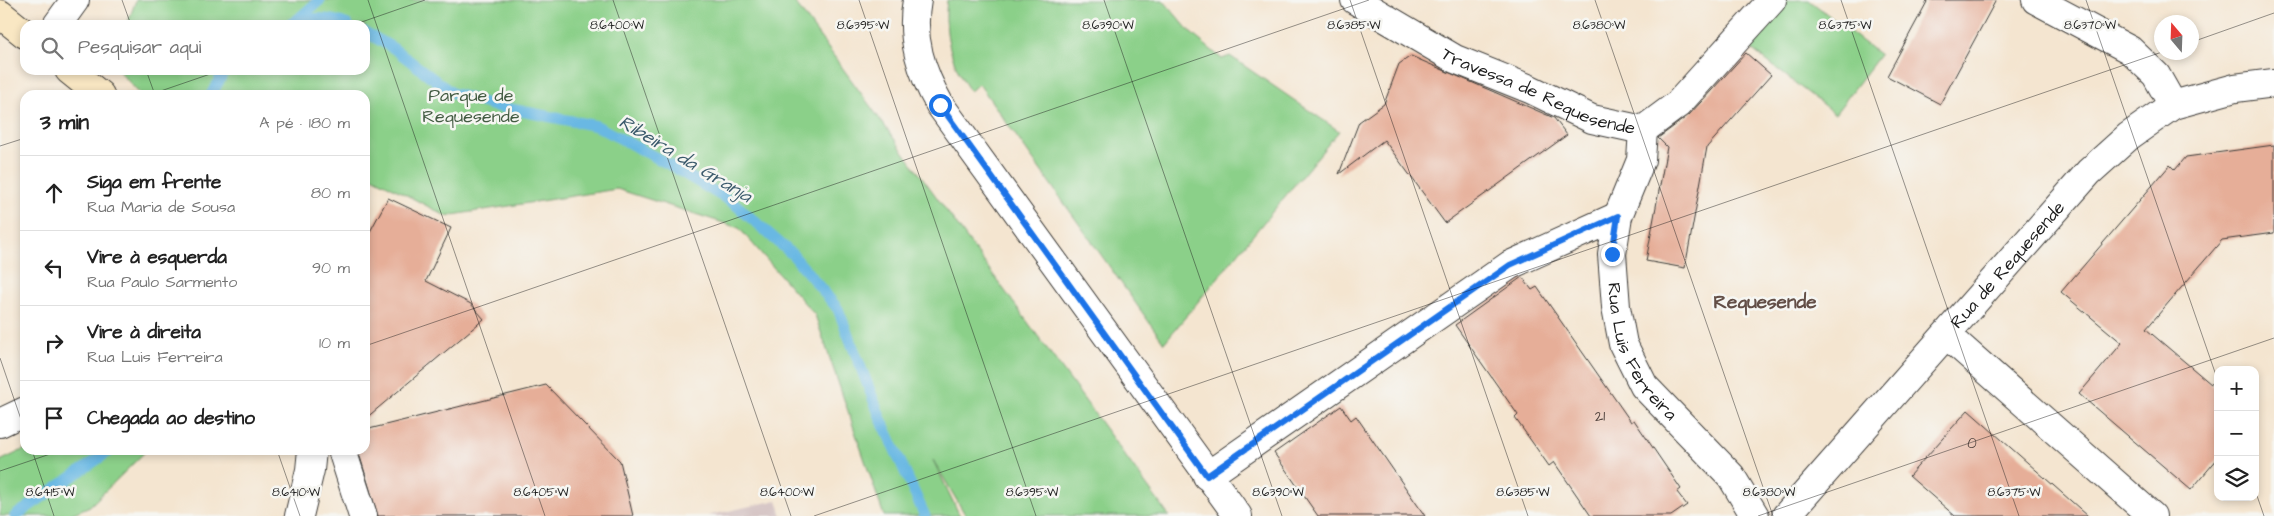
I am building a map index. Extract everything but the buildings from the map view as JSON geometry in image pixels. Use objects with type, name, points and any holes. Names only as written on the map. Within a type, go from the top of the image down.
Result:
[{"type":"street","points":[[60,20],[75,0]]},
{"type":"street","points":[[917,0],[915,24],[918,54],[922,71],[935,96],[1207,476],[1238,516]]},
{"type":"street","name":"Travessa de Requesende","points":[[1355,0],[1455,59],[1530,89],[1592,119],[1644,130],[1678,104],[1772,0]]},
{"type":"street","points":[[2036,0],[2113,40],[2144,61],[2156,75],[2173,105]]},
{"type":"street","points":[[0,14],[20,30]]},
{"type":"street","points":[[75,75],[94,90]]},
{"type":"street","name":"Rua de Requesende","points":[[1786,516],[2089,172],[2129,136],[2173,105],[2234,88],[2274,83]]},
{"type":"street","name":"Rua Luis Ferreira","points":[[1644,130],[1641,160],[1618,216],[1612,254],[1616,307],[1623,344],[1644,386],[1731,476],[1755,516]]},
{"type":"street","points":[[1207,476],[1510,265],[1618,216]]},
{"type":"street","points":[[1946,335],[2152,516]]},
{"type":"street","points":[[0,423],[20,413]]},
{"type":"street","points":[[298,516],[310,470],[312,455]]},
{"type":"street","points":[[344,455],[363,516]]},
{"type":"shaded area","points":[[777,500],[782,516],[707,516]]},
{"type":"green space","name":"Parque de Requesende","points":[[136,0],[793,0],[1169,516],[966,516],[933,460],[960,516],[884,516],[815,315],[739,228],[617,189],[446,216],[370,176],[370,90],[136,90],[123,75],[370,75],[370,20],[129,20]]},
{"type":"green space","points":[[947,0],[1163,0],[1191,33],[1222,59],[1230,56],[1339,131],[1164,343],[979,84],[970,91],[963,81],[950,48],[946,24]]},
{"type":"green space","points":[[1779,0],[1809,0],[1880,55],[1835,114],[1745,44]]},
{"type":"green space","points":[[20,451],[20,455],[142,455],[90,506],[67,516],[0,516],[0,461]]},
{"type":"waterway","name":"Ribeira da Granja","points":[[297,20],[320,0]]},
{"type":"waterway","name":"Ribeira da Granja","points":[[302,20],[318,18],[333,20]]},
{"type":"waterway","name":"Ribeira da Granja","points":[[370,35],[393,48],[452,93],[491,105],[597,126],[670,165],[735,204],[793,255],[838,309],[881,419],[925,516]]},
{"type":"waterway","name":"Ribeira da Granja","points":[[214,90],[222,75]]},
{"type":"waterway","name":"Ribeira da Granja","points":[[15,516],[104,455]]},
{"type":"district","name":"Requesende","points":[[1765,301]]},
{"type":"route","points":[[940,105],[1207,476],[1510,265],[1618,216],[1612,254]]}]
